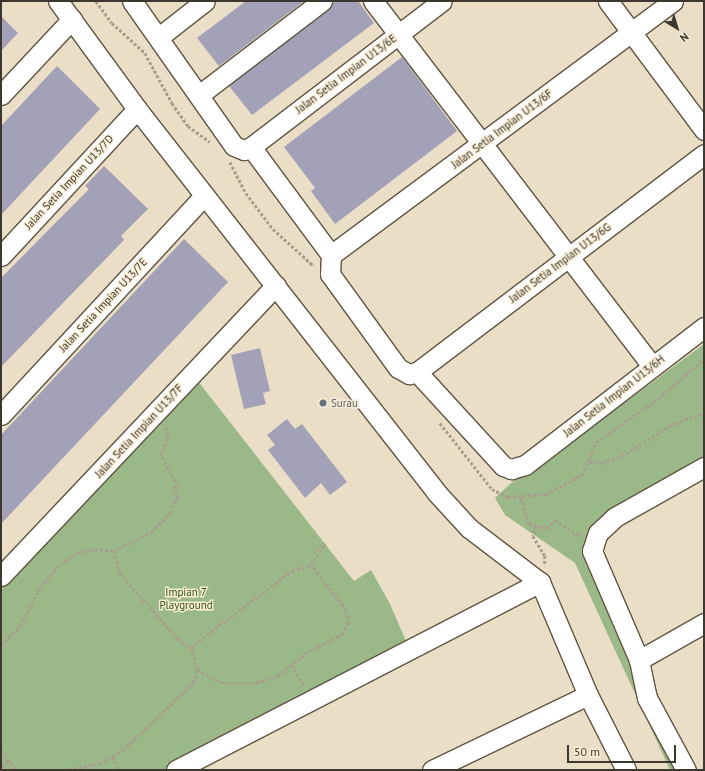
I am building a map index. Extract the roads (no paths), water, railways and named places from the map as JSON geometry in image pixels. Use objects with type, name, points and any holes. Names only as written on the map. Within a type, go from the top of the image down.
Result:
[{"type":"street","points":[[58,1],[137,109],[204,196],[276,285],[436,492],[469,528],[540,582],[588,695],[626,770]]},
{"type":"street","points":[[132,1],[159,37],[234,146],[244,150],[251,147],[331,255],[330,274],[353,308],[398,368],[408,374],[417,372]]},
{"type":"street","points":[[159,37],[206,1]]},
{"type":"street","points":[[199,95],[322,1]]},
{"type":"street","points":[[373,1],[652,366]]},
{"type":"street","name":"Jalan Setia Impian U13/6E","points":[[251,147],[442,1]]},
{"type":"street","points":[[608,1],[704,130]]},
{"type":"street","name":"Jalan Setia Impian U13/6F","points":[[331,255],[673,1]]},
{"type":"street","points":[[1,95],[72,19]]},
{"type":"street","name":"Jalan Setia Impian U13/7D","points":[[1,256],[137,109]]},
{"type":"street","name":"Jalan Setia Impian U13/6G","points":[[417,372],[704,154]]},
{"type":"street","name":"Jalan Setia Impian U13/7E","points":[[1,415],[204,196]]},
{"type":"street","name":"Jalan Setia Impian U13/7F","points":[[1,576],[276,285]]},
{"type":"street","name":"Jalan Setia Impian U13/6H","points":[[417,372],[503,466],[511,469],[525,465],[704,327]]},
{"type":"street","points":[[686,770],[647,698],[639,660],[592,551],[593,542],[615,517],[704,467]]},
{"type":"street","points":[[176,770],[540,582]]},
{"type":"street","points":[[639,660],[704,623]]},
{"type":"street","points":[[432,770],[588,695]]},
{"type":"place","name":"Surau","points":[[323,403]]},
{"type":"park label","name":"Impian 7 Playground","points":[[186,599]]}]
